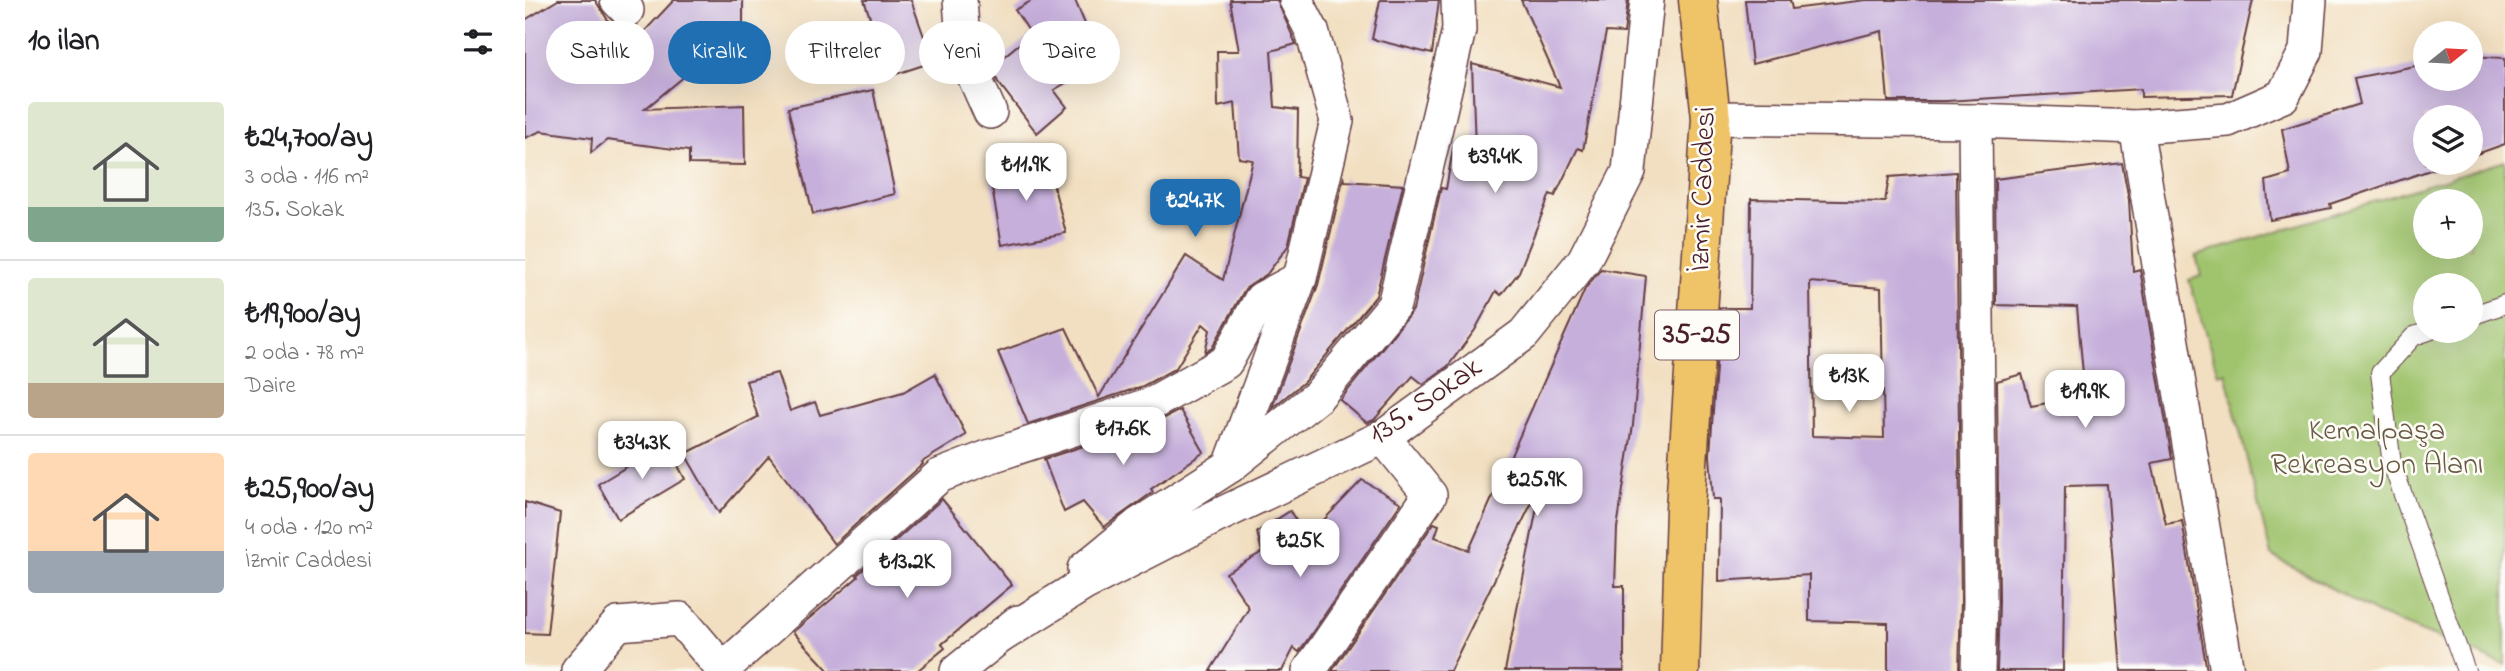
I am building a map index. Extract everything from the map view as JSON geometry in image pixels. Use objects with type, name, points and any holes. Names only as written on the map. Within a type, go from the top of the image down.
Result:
[{"type":"main road","name":"İzmir Caddesi","points":[[1680,671],[1685,508],[1711,118],[1698,0]]},
{"type":"street","points":[[960,0],[964,54],[990,111]]},
{"type":"street","points":[[1230,466],[1300,278],[1337,121],[1312,31],[1296,0]]},
{"type":"street","points":[[957,671],[1138,525],[1230,466],[1318,396],[1394,305],[1459,30],[1458,0]]},
{"type":"street","name":"135. Sokak","points":[[1001,636],[1084,584],[1215,517],[1384,437],[1524,334],[1584,260],[1629,171],[1647,0]]},
{"type":"street","points":[[1711,118],[1975,121],[2136,127],[2228,120],[2283,96],[2305,51],[2310,0]]},
{"type":"street","points":[[1975,121],[1980,601],[1977,671]]},
{"type":"street","points":[[2136,127],[2227,671]]},
{"type":"street","points":[[578,670],[618,624],[680,619],[724,670],[939,476],[988,457],[1151,404],[1226,362],[1261,299],[1300,278]]},
{"type":"street","points":[[1309,671],[1430,495],[1384,437]]},
{"type":"lane","points":[[2483,312],[2505,304]]},
{"type":"lane","points":[[2413,337],[2380,373],[2392,464],[2466,671]]},
{"type":"green space","name":"Kemalpaşa Rekreasyon Alanı","points":[[2505,161],[2505,665],[2378,614],[2271,555],[2225,372],[2218,374],[2189,280],[2201,276],[2196,256],[2413,189],[2413,259],[2483,259],[2483,189],[2414,189],[2459,175],[2483,175],[2483,168]]},
{"type":"building","points":[[558,0],[595,0],[608,21],[546,21],[546,84],[654,84],[654,21],[674,0],[743,0],[743,21],[668,21],[668,84],[675,84],[645,109],[744,105],[745,165],[689,164],[689,151],[607,140],[591,153],[592,138],[541,131],[525,138],[525,20]]},
{"type":"building","points":[[864,0],[911,0],[919,23],[919,67],[905,71],[905,21],[871,21]]},
{"type":"building","points":[[1033,0],[1075,0],[1084,21],[1022,21],[1015,10]]},
{"type":"building","points":[[1230,0],[1277,0],[1296,44],[1271,51],[1275,107],[1298,110],[1297,177],[1304,178],[1288,246],[1267,274],[1245,289],[1212,348],[1205,352],[1210,330],[1203,324],[1176,368],[1143,386],[1028,424],[998,352],[1066,328],[1099,397],[1186,256],[1223,280],[1253,160],[1239,158],[1235,103],[1218,107],[1217,51],[1239,51]]},
{"type":"building","points":[[1380,0],[1439,0],[1432,54],[1372,39]]},
{"type":"building","points":[[1521,0],[1628,0],[1624,33],[1606,32],[1583,150],[1578,148],[1555,196],[1550,194],[1519,272],[1501,295],[1496,291],[1475,330],[1448,366],[1423,384],[1413,376],[1374,420],[1367,423],[1340,400],[1413,310],[1441,188],[1446,189],[1454,143],[1475,148],[1472,64],[1560,87]]},
{"type":"building","points":[[1745,0],[1790,0],[1792,9],[1866,0],[2253,0],[2232,95],[2141,97],[2141,89],[1946,101],[1888,101],[1882,31],[1752,64]]},
{"type":"building","points":[[1019,44],[1019,84],[1064,84],[1054,90],[1067,107],[1037,133],[1000,84],[1005,84],[1005,55]]},
{"type":"building","points":[[2483,57],[2505,58],[2505,144],[2483,152],[2483,105],[2413,105],[2413,175],[2416,175],[2330,204],[2331,208],[2270,220],[2266,181],[2290,174],[2282,129],[2360,104],[2354,78],[2413,66],[2413,91],[2483,91]]},
{"type":"building","points":[[873,90],[895,194],[813,214],[788,108]]},
{"type":"building","points":[[1047,161],[1066,233],[1002,245],[989,171]]},
{"type":"building","points":[[2122,163],[2129,200],[2133,271],[2140,269],[2172,459],[2152,463],[2166,524],[2182,521],[2207,671],[2121,671],[2107,485],[2065,486],[2063,671],[1997,671],[1997,381],[2022,374],[2031,406],[2085,396],[2077,307],[1996,305],[1995,179]]},
{"type":"building","points":[[1956,172],[1961,601],[1959,671],[1888,671],[1888,623],[1809,621],[1809,575],[1719,581],[1720,499],[1713,499],[1710,455],[1720,308],[1750,308],[1751,199],[1885,202],[1889,177]],"holes":[[[1810,282],[1881,288],[1884,438],[1812,436]]]},
{"type":"building","points":[[1344,176],[1345,181],[1403,185],[1376,296],[1304,382],[1272,408],[1318,285]]},
{"type":"building","points":[[1601,269],[1646,276],[1633,425],[1617,528],[1615,586],[1624,586],[1624,671],[1505,671],[1538,502],[1533,500],[1450,671],[1332,671],[1434,523],[1439,525],[1435,537],[1469,550],[1585,289]]},
{"type":"building","points":[[777,373],[790,411],[815,402],[820,415],[903,392],[935,374],[966,435],[922,462],[923,464],[834,544],[769,456],[719,513],[685,454],[758,417],[746,381]]},
{"type":"building","points":[[1180,410],[1204,452],[1151,489],[1153,492],[1104,527],[1083,502],[1064,512],[1044,459],[1157,422]]},
{"type":"building","points":[[666,443],[685,479],[618,519],[598,484]]},
{"type":"building","points":[[1362,480],[1401,503],[1299,652],[1294,648],[1282,671],[1210,671],[1249,608],[1226,573],[1262,552],[1257,532],[1290,511],[1306,537],[1316,523],[1319,525]]},
{"type":"building","points":[[942,499],[1012,585],[942,644],[945,648],[917,671],[829,671],[793,632],[858,577],[857,575]]},
{"type":"building","points":[[525,502],[560,513],[547,634],[525,633]]}]
